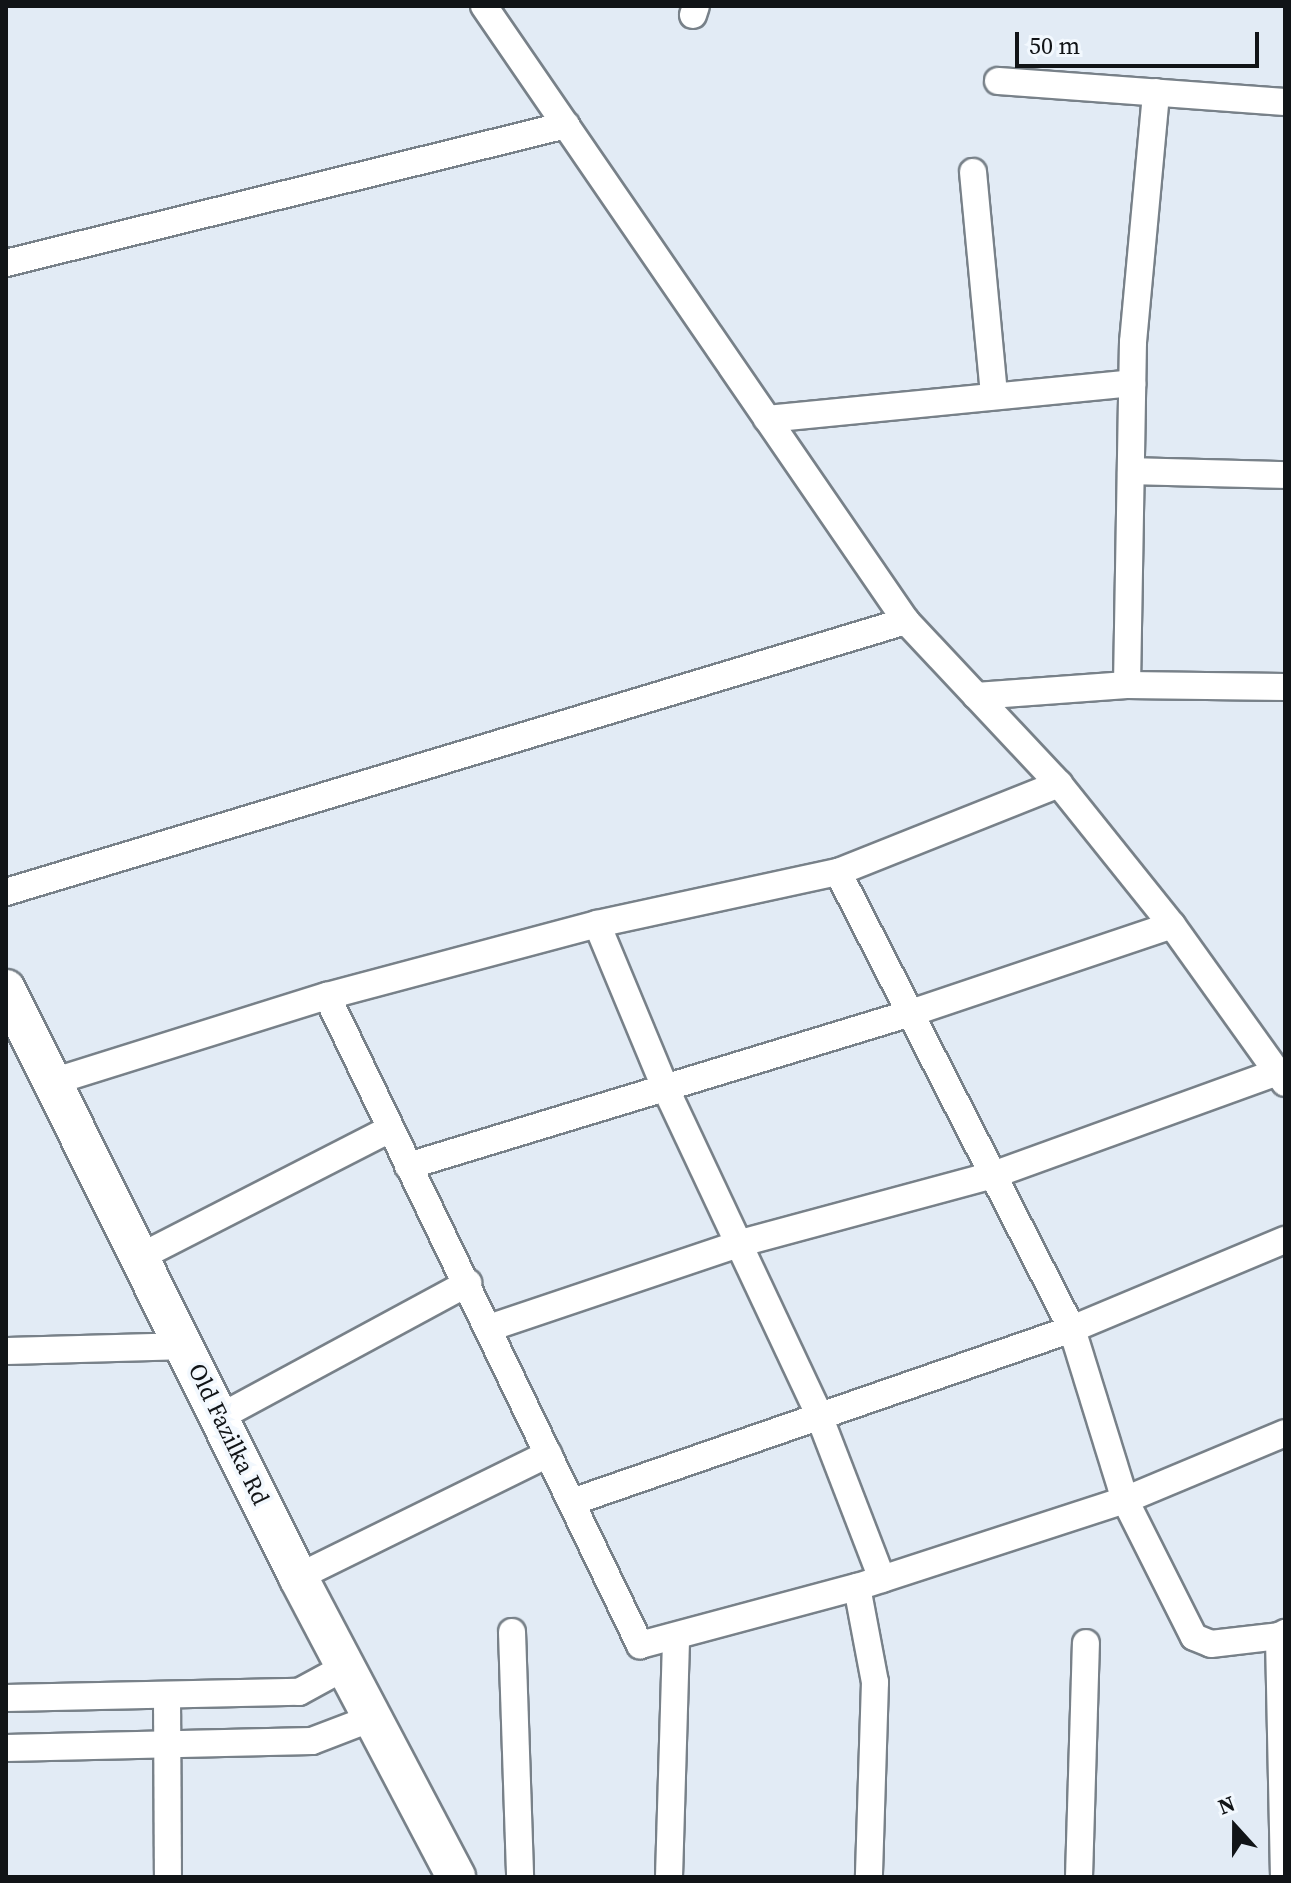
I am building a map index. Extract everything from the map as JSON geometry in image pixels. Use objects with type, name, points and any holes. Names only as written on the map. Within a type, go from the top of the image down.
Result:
[{"type":"main road","name":"Old Fazilka Rd","points":[[6,989],[138,1258],[222,1416],[298,1577],[456,1877]]},
{"type":"street","points":[[484,6],[906,621],[1059,784],[1172,925],[1282,1077],[990,1176],[741,1243],[489,1328]]},
{"type":"street","points":[[998,81],[1285,102]]},
{"type":"street","points":[[1127,685],[1132,383],[1156,92]]},
{"type":"street","points":[[6,263],[566,125]]},
{"type":"street","points":[[973,172],[994,396]]},
{"type":"street","points":[[767,419],[1132,383]]},
{"type":"street","points":[[1131,471],[1285,475]]},
{"type":"street","points":[[6,892],[906,621]]},
{"type":"street","points":[[976,696],[1127,685],[1285,687]]},
{"type":"street","points":[[52,1082],[327,996],[597,924],[838,872],[1059,784]]},
{"type":"street","points":[[838,872],[990,1176],[1072,1329],[1125,1500],[1194,1637],[1211,1644],[1282,1635],[1284,1877]]},
{"type":"street","points":[[597,924],[664,1085],[741,1243],[818,1413],[870,1583],[875,1682],[869,1877]]},
{"type":"street","points":[[408,1166],[664,1085],[911,1013],[1172,925]]},
{"type":"street","points":[[327,996],[468,1283],[636,1642],[644,1647],[870,1583],[1125,1500],[1285,1433]]},
{"type":"street","points":[[138,1258],[390,1129]]},
{"type":"street","points":[[572,1502],[818,1413],[1072,1329],[1285,1240]]},
{"type":"street","points":[[222,1416],[468,1283]]},
{"type":"street","points":[[6,1351],[185,1346]]},
{"type":"street","points":[[298,1577],[548,1454]]},
{"type":"street","points":[[512,1632],[520,1877]]},
{"type":"street","points":[[669,1877],[676,1639]]},
{"type":"street","points":[[1079,1877],[1086,1643]]},
{"type":"street","points":[[6,1698],[299,1692],[345,1667]]},
{"type":"street","points":[[167,1695],[168,1877]]},
{"type":"street","points":[[6,1748],[312,1741],[372,1718]]}]
